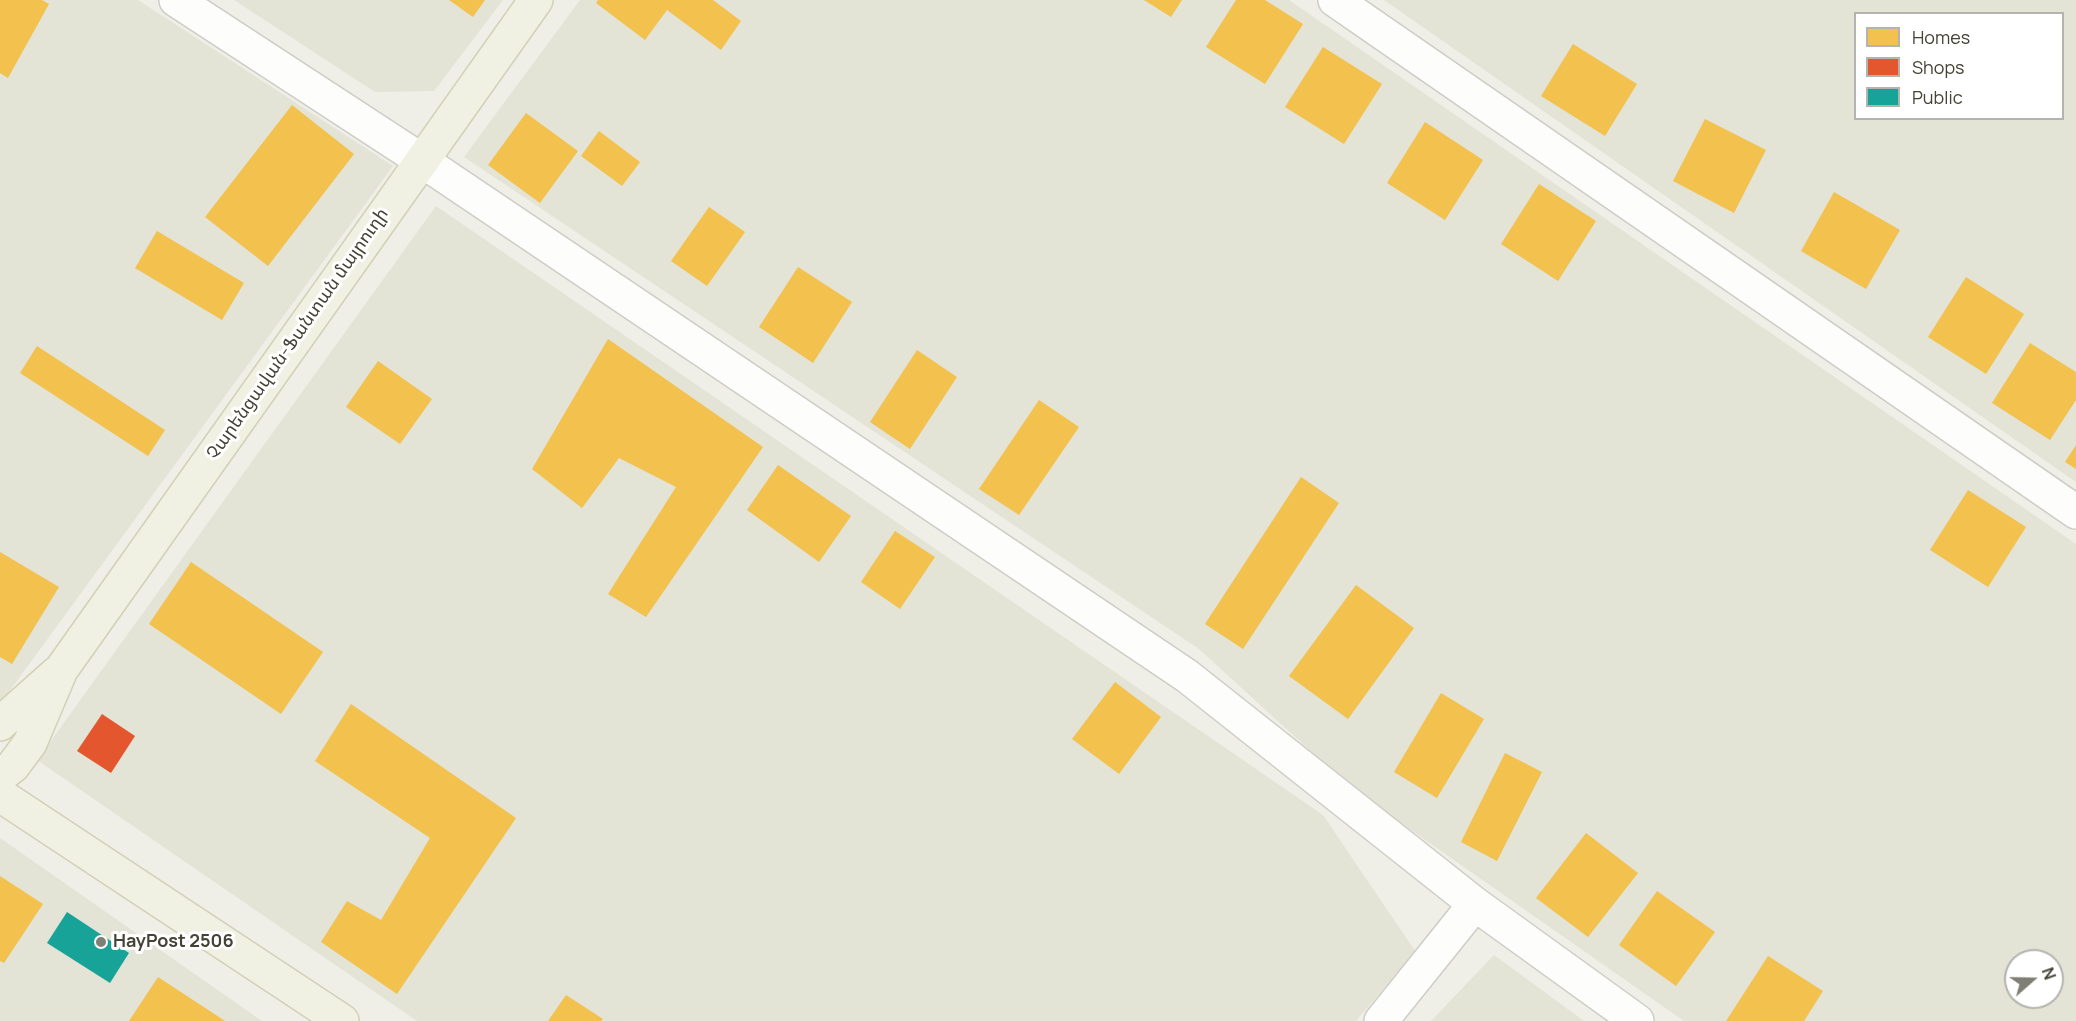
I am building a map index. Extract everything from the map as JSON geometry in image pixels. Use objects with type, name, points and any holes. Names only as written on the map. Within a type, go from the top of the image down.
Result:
[{"type":"main road","name":"Չարենցավան-Ֆանտան մայրուղի","points":[[0,776],[13,766],[30,743],[61,670],[421,160],[537,0]]},
{"type":"main road","name":"Չարենցավան-Ֆանտան մայրուղի","points":[[0,724],[61,670]]},
{"type":"main road","points":[[0,795],[342,1021]]},
{"type":"street","points":[[176,0],[421,160],[1187,676],[1475,904],[1637,1021]]},
{"type":"street","points":[[1335,0],[2076,512]]},
{"type":"street","points":[[1381,1021],[1475,904]]},
{"type":"shaded area","points":[[0,0],[138,0],[393,166],[0,704]]},
{"type":"shaded area","points":[[234,0],[503,0],[434,91],[375,92]]},
{"type":"shaded area","points":[[580,0],[1289,0],[2076,544],[2076,1021],[1684,1021],[1351,788],[1199,649],[464,157]]},
{"type":"shaded area","points":[[1384,0],[2076,0],[2076,482]]},
{"type":"shaded area","points":[[436,206],[1323,815],[1415,951],[1356,1021],[417,1021],[37,760]]},
{"type":"shaded area","points":[[0,838],[262,1021],[0,1021]]},
{"type":"shaded area","points":[[1494,955],[1584,1021],[1431,1021]]},
{"type":"building: Homes","points":[[0,0],[42,0],[49,4],[8,78],[0,73]]},
{"type":"building: Homes","points":[[449,0],[485,0],[473,17]]},
{"type":"building: Homes","points":[[598,0],[713,0],[741,21],[721,50],[667,10],[645,40],[596,3]]},
{"type":"building: Homes","points":[[1144,0],[1182,0],[1171,17]]},
{"type":"building: Homes","points":[[1236,0],[1265,0],[1303,24],[1265,84],[1206,47]]},
{"type":"building: Homes","points":[[1573,44],[1637,84],[1605,136],[1541,96]]},
{"type":"building: Homes","points":[[1323,47],[1382,84],[1344,144],[1285,107]]},
{"type":"building: Homes","points":[[292,105],[354,154],[268,266],[205,217]]},
{"type":"building: Homes","points":[[526,113],[578,151],[540,203],[488,165]]},
{"type":"building: Homes","points":[[1705,119],[1766,150],[1734,213],[1673,181]]},
{"type":"building: Homes","points":[[1425,122],[1483,160],[1445,220],[1387,183]]},
{"type":"building: Homes","points":[[599,131],[640,162],[622,186],[581,156]]},
{"type":"building: Homes","points":[[1539,184],[1596,221],[1558,281],[1501,244]]},
{"type":"building: Homes","points":[[1834,192],[1900,230],[1866,289],[1801,251]]},
{"type":"building: Homes","points":[[709,207],[745,232],[707,286],[671,261]]},
{"type":"building: Homes","points":[[157,231],[244,283],[222,320],[135,268]]},
{"type":"building: Homes","points":[[798,267],[852,302],[813,363],[759,327]]},
{"type":"building: Homes","points":[[1966,277],[2024,314],[1986,374],[1928,337]]},
{"type":"building: Homes","points":[[608,339],[763,447],[646,617],[608,594],[676,487],[619,458],[582,508],[532,469]]},
{"type":"building: Homes","points":[[2030,343],[2076,372],[2076,400],[2050,440],[1992,403]]},
{"type":"building: Homes","points":[[37,346],[165,430],[148,456],[20,373]]},
{"type":"building: Homes","points":[[917,350],[957,377],[910,449],[870,422]]},
{"type":"building: Homes","points":[[378,361],[432,399],[400,444],[346,407]]},
{"type":"building: Homes","points":[[1039,400],[1079,427],[1019,515],[979,489]]},
{"type":"building: Homes","points":[[2076,445],[2076,469],[2065,462]]},
{"type":"building: Homes","points":[[778,465],[851,516],[819,562],[747,510]]},
{"type":"building: Homes","points":[[1301,477],[1339,503],[1243,649],[1205,624]]},
{"type":"building: Homes","points":[[1968,490],[2026,527],[1988,587],[1930,550]]},
{"type":"building: Homes","points":[[895,531],[935,557],[900,609],[861,582]]},
{"type":"building: Homes","points":[[0,552],[59,587],[12,664],[0,657]]},
{"type":"building: Homes","points":[[191,562],[323,652],[281,714],[149,624]]},
{"type":"building: Homes","points":[[1356,585],[1414,628],[1348,719],[1289,676]]},
{"type":"building: Homes","points":[[1115,682],[1161,717],[1119,774],[1072,739]]},
{"type":"building: Homes","points":[[1441,693],[1484,719],[1437,798],[1394,772]]},
{"type":"building: Homes","points":[[351,704],[516,818],[397,994],[321,942],[347,901],[381,920],[430,838],[315,761]]},
{"type":"building: Homes","points":[[1505,753],[1542,772],[1497,861],[1461,842]]},
{"type":"building: Homes","points":[[1586,833],[1638,873],[1588,937],[1536,898]]},
{"type":"building: Homes","points":[[0,876],[43,904],[4,963],[0,961]]},
{"type":"building: Homes","points":[[1657,891],[1715,932],[1676,986],[1619,945]]},
{"type":"building: Homes","points":[[1768,956],[1823,991],[1804,1021],[1726,1021]]},
{"type":"building: Homes","points":[[158,977],[225,1021],[129,1021]]},
{"type":"building: Homes","points":[[566,995],[603,1019],[601,1021],[548,1021]]},
{"type":"building: Shops","points":[[102,714],[135,736],[111,773],[77,751]]},
{"type":"building: Public","points":[[67,912],[129,953],[110,983],[47,943]]},
{"type":"place","name":"HayPost 2506","points":[[101,942]]}]
